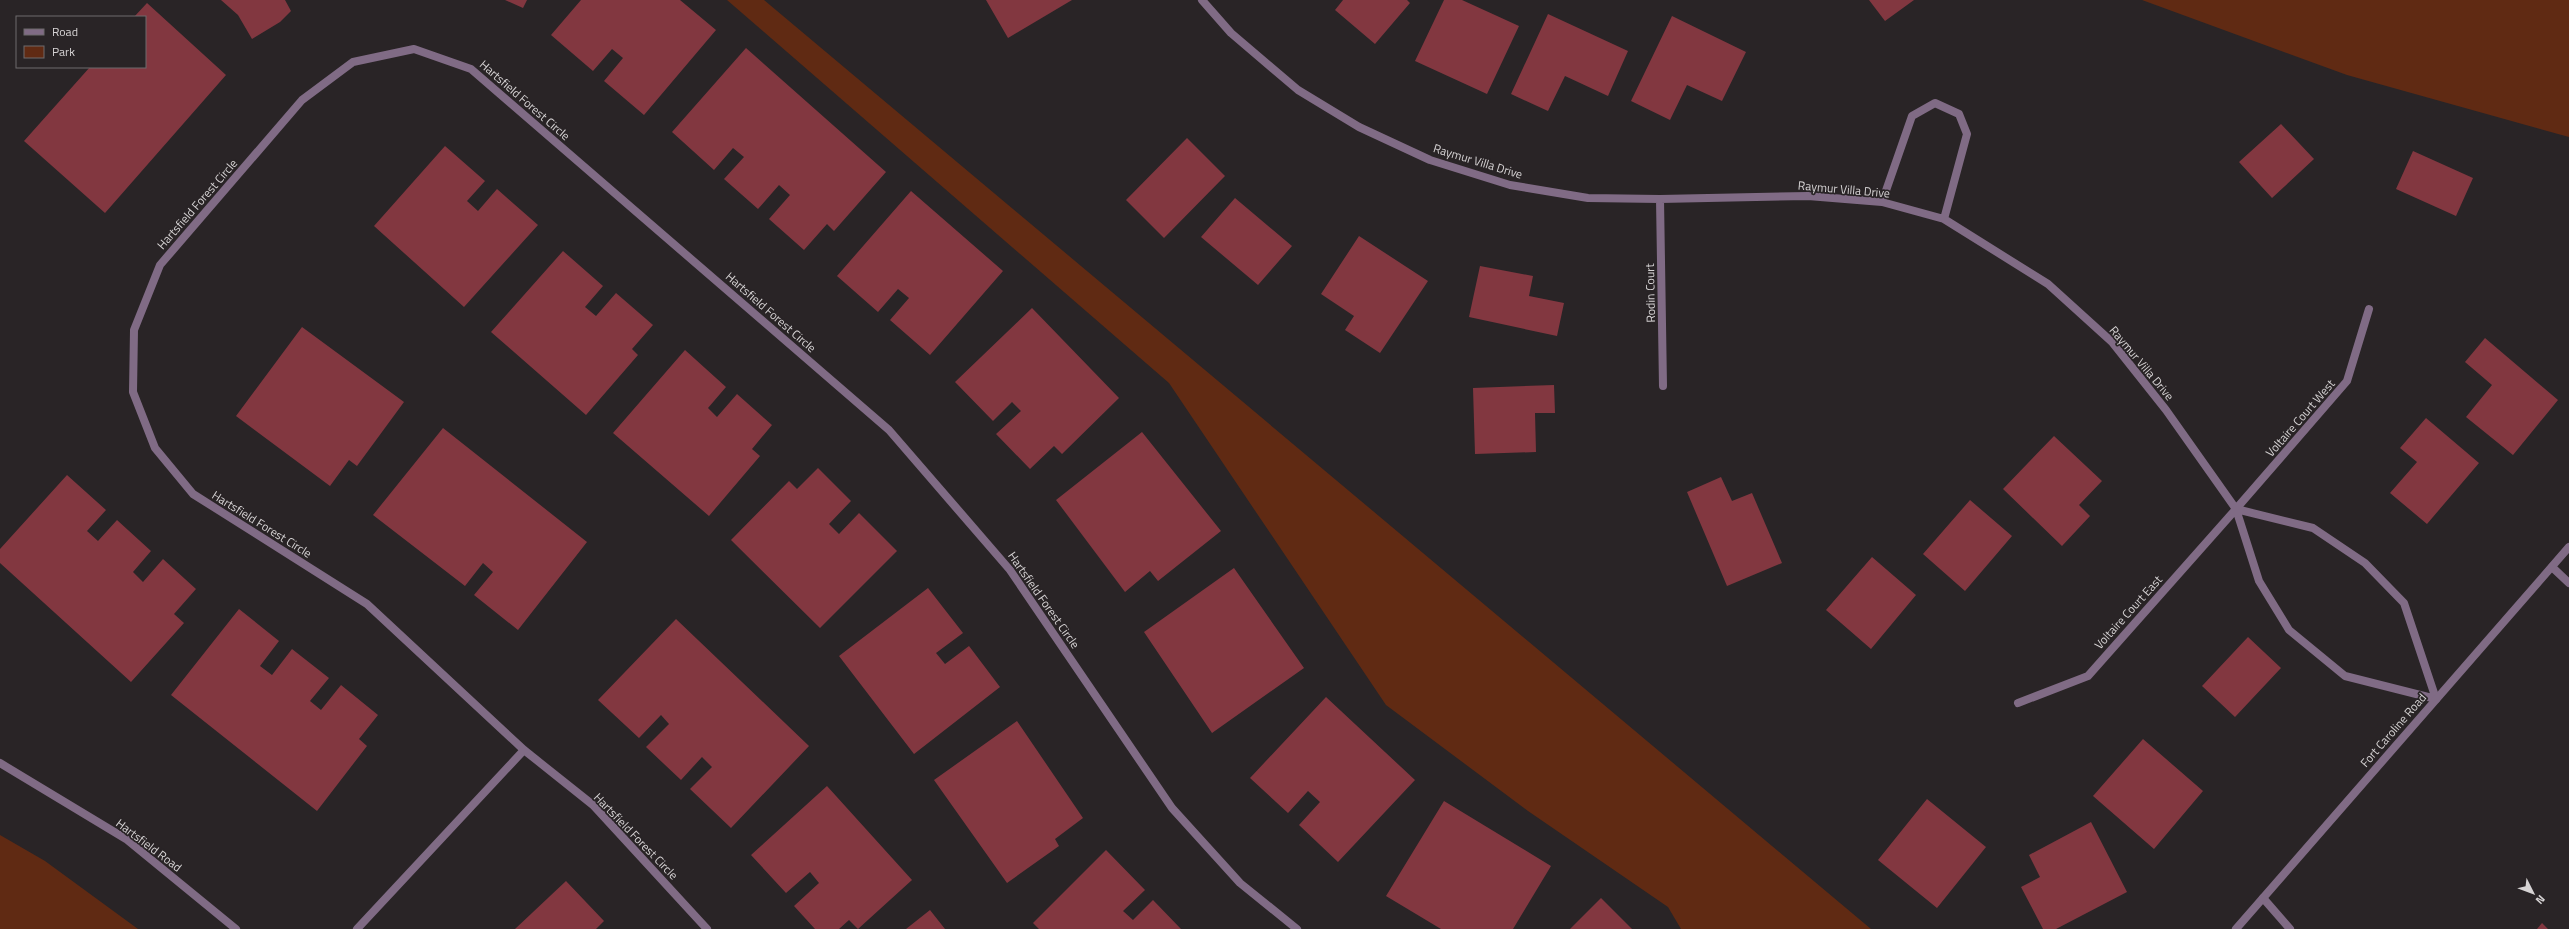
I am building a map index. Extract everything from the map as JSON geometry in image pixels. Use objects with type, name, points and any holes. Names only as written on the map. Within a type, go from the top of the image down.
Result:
[{"type":"street","name":"Raymur Villa Drive","points":[[1202,0],[1231,33],[1298,90],[1359,127],[1430,160],[1510,185],[1588,198],[1660,200],[1808,196],[1882,202],[1944,219],[2048,284],[2112,342],[2166,410],[2236,509],[2259,581],[2290,630],[2345,676],[2436,699]]},
{"type":"street","name":"Hartsfield Forest Circle","points":[[707,929],[593,805],[524,750],[367,604],[193,494],[155,448],[133,392],[134,330],[160,265],[302,100],[353,62],[414,49],[471,69],[889,430],[1010,570],[1172,808],[1240,883],[1296,929]]},
{"type":"street","points":[[1882,202],[1912,116],[1935,103],[1959,114],[1967,134],[1944,219]]},
{"type":"street","name":"Rodin Court","points":[[1660,200],[1663,386]]},
{"type":"street","name":"Voltaire Court West","points":[[2236,509],[2347,381],[2369,309]]},
{"type":"street","points":[[2236,509],[2313,528],[2365,562],[2404,603],[2436,699]]},
{"type":"street","name":"Voltaire Court East","points":[[2018,703],[2088,676],[2236,509]]},
{"type":"street","name":"Fort Caroline Road","points":[[2236,929],[2569,547]]},
{"type":"street","points":[[2552,567],[2569,583]]},
{"type":"street","points":[[357,929],[524,750]]},
{"type":"street","name":"Hartsfield Road","points":[[0,763],[126,839],[236,929]]},
{"type":"street","points":[[2263,898],[2290,929]]},
{"type":"green space","points":[[727,0],[764,0],[1871,929],[1681,929],[1668,907],[1528,811],[1386,705],[1169,383]]},
{"type":"green space","points":[[2142,0],[2569,0],[2569,137],[2347,75]]},
{"type":"green space","points":[[0,835],[45,861],[138,929],[0,929]]},
{"type":"building","points":[[221,0],[285,0],[291,11],[280,22],[252,39],[238,15]]},
{"type":"building","points":[[505,0],[527,0],[523,8]]},
{"type":"building","points":[[581,0],[680,0],[716,30],[644,115],[604,81],[623,58],[612,49],[593,71],[551,35]]},
{"type":"building","points":[[986,0],[1072,0],[1008,38]]},
{"type":"building","points":[[1343,0],[1407,0],[1410,3],[1375,44],[1335,10]]},
{"type":"building","points":[[1444,0],[1462,0],[1519,26],[1487,94],[1415,61]]},
{"type":"building","points":[[1869,0],[1914,0],[1885,21]]},
{"type":"building","points":[[147,3],[226,75],[105,213],[24,141],[89,68],[146,68],[146,16],[135,16]]},
{"type":"building","points":[[1548,14],[1628,51],[1608,96],[1565,76],[1548,111],[1511,94]]},
{"type":"building","points":[[1672,16],[1746,52],[1722,101],[1687,85],[1670,120],[1631,101]]},
{"type":"building","points":[[746,48],[886,172],[834,231],[827,224],[804,250],[769,219],[790,195],[779,185],[758,209],[724,179],[744,157],[733,148],[714,170],[672,132]]},
{"type":"building","points":[[2281,124],[2314,159],[2272,198],[2239,162]]},
{"type":"building","points":[[1187,138],[1225,176],[1164,238],[1126,200]]},
{"type":"building","points":[[445,146],[485,181],[467,201],[478,211],[497,189],[538,225],[464,307],[374,226]]},
{"type":"building","points":[[2413,151],[2473,178],[2456,216],[2396,189]]},
{"type":"building","points":[[911,191],[1003,271],[930,355],[890,320],[909,298],[898,289],[878,312],[837,276]]},
{"type":"building","points":[[1235,198],[1292,246],[1258,285],[1201,237]]},
{"type":"building","points":[[1359,236],[1428,281],[1380,353],[1345,330],[1354,316],[1321,294]]},
{"type":"building","points":[[563,251],[603,286],[585,307],[596,316],[616,293],[653,325],[632,349],[638,355],[586,415],[491,332]]},
{"type":"building","points":[[1480,266],[1533,276],[1529,296],[1564,303],[1557,336],[1469,317]]},
{"type":"building","points":[[1032,308],[1119,398],[1062,454],[1054,446],[1030,469],[996,434],[1021,411],[1012,402],[993,421],[955,382]]},
{"type":"building","points":[[302,327],[404,402],[357,466],[349,460],[330,486],[236,416]]},
{"type":"building","points":[[2485,338],[2558,400],[2513,455],[2466,417],[2492,385],[2465,362]]},
{"type":"building","points":[[685,350],[726,387],[708,408],[717,417],[737,394],[772,425],[752,449],[760,456],[709,516],[613,433]]},
{"type":"building","points":[[1554,385],[1555,413],[1535,413],[1536,452],[1475,454],[1473,388]]},
{"type":"building","points":[[2426,418],[2479,463],[2427,524],[2390,493],[2417,462],[2400,448]]},
{"type":"building","points":[[443,428],[587,542],[518,630],[474,595],[493,572],[483,563],[465,586],[373,515]]},
{"type":"building","points":[[1142,432],[1221,531],[1158,581],[1150,571],[1125,592],[1056,500]]},
{"type":"building","points":[[2054,436],[2102,481],[2079,505],[2090,516],[2062,546],[2003,489]]},
{"type":"building","points":[[818,468],[851,501],[829,524],[839,534],[859,513],[897,551],[820,628],[731,540],[789,481],[797,489]]},
{"type":"building","points":[[67,475],[106,510],[87,531],[98,541],[117,520],[151,551],[133,572],[143,582],[163,559],[196,589],[174,614],[184,623],[131,682],[0,563],[0,549]]},
{"type":"building","points":[[1721,477],[1732,501],[1752,493],[1782,563],[1727,586],[1687,492]]},
{"type":"building","points":[[1970,500],[2012,536],[1965,591],[1923,554]]},
{"type":"building","points":[[1872,557],[1916,595],[1871,649],[1826,610]]},
{"type":"building","points":[[1234,568],[1304,668],[1212,733],[1144,632]]},
{"type":"building","points":[[928,588],[963,633],[936,653],[945,664],[969,646],[1000,687],[914,754],[839,656]]},
{"type":"building","points":[[239,609],[279,641],[260,666],[272,675],[292,649],[329,678],[310,701],[321,710],[341,685],[378,715],[359,739],[367,746],[317,811],[171,695]]},
{"type":"building","points":[[676,619],[809,746],[731,828],[690,789],[712,767],[702,757],[681,780],[646,747],[669,724],[661,715],[639,738],[598,700]]},
{"type":"building","points":[[2248,637],[2281,668],[2235,717],[2202,686]]},
{"type":"building","points":[[1326,697],[1415,780],[1338,862],[1299,825],[1320,802],[1308,791],[1288,813],[1250,778]]},
{"type":"building","points":[[1017,721],[1083,818],[1055,839],[1059,846],[1007,883],[934,780]]},
{"type":"building","points":[[2143,739],[2203,791],[2154,849],[2093,796]]},
{"type":"building","points":[[827,786],[912,880],[858,929],[849,920],[839,929],[815,929],[794,906],[819,883],[810,872],[786,893],[751,855]]},
{"type":"building","points":[[1927,799],[1986,847],[1937,908],[1878,860]]},
{"type":"building","points":[[1444,801],[1551,866],[1513,929],[1441,929],[1386,896]]},
{"type":"building","points":[[2091,822],[2127,892],[2056,929],[2043,929],[2021,887],[2040,877],[2029,855]]},
{"type":"building","points":[[1106,850],[1145,890],[1123,911],[1133,920],[1153,900],[1181,929],[1039,929],[1033,923]]},
{"type":"building","points":[[566,881],[604,921],[596,929],[515,929]]},
{"type":"building","points":[[1601,898],[1632,929],[1570,929]]},
{"type":"building","points":[[930,910],[945,929],[906,929]]},
{"type":"building","points":[[2542,923],[2548,929],[2537,929]]}]
